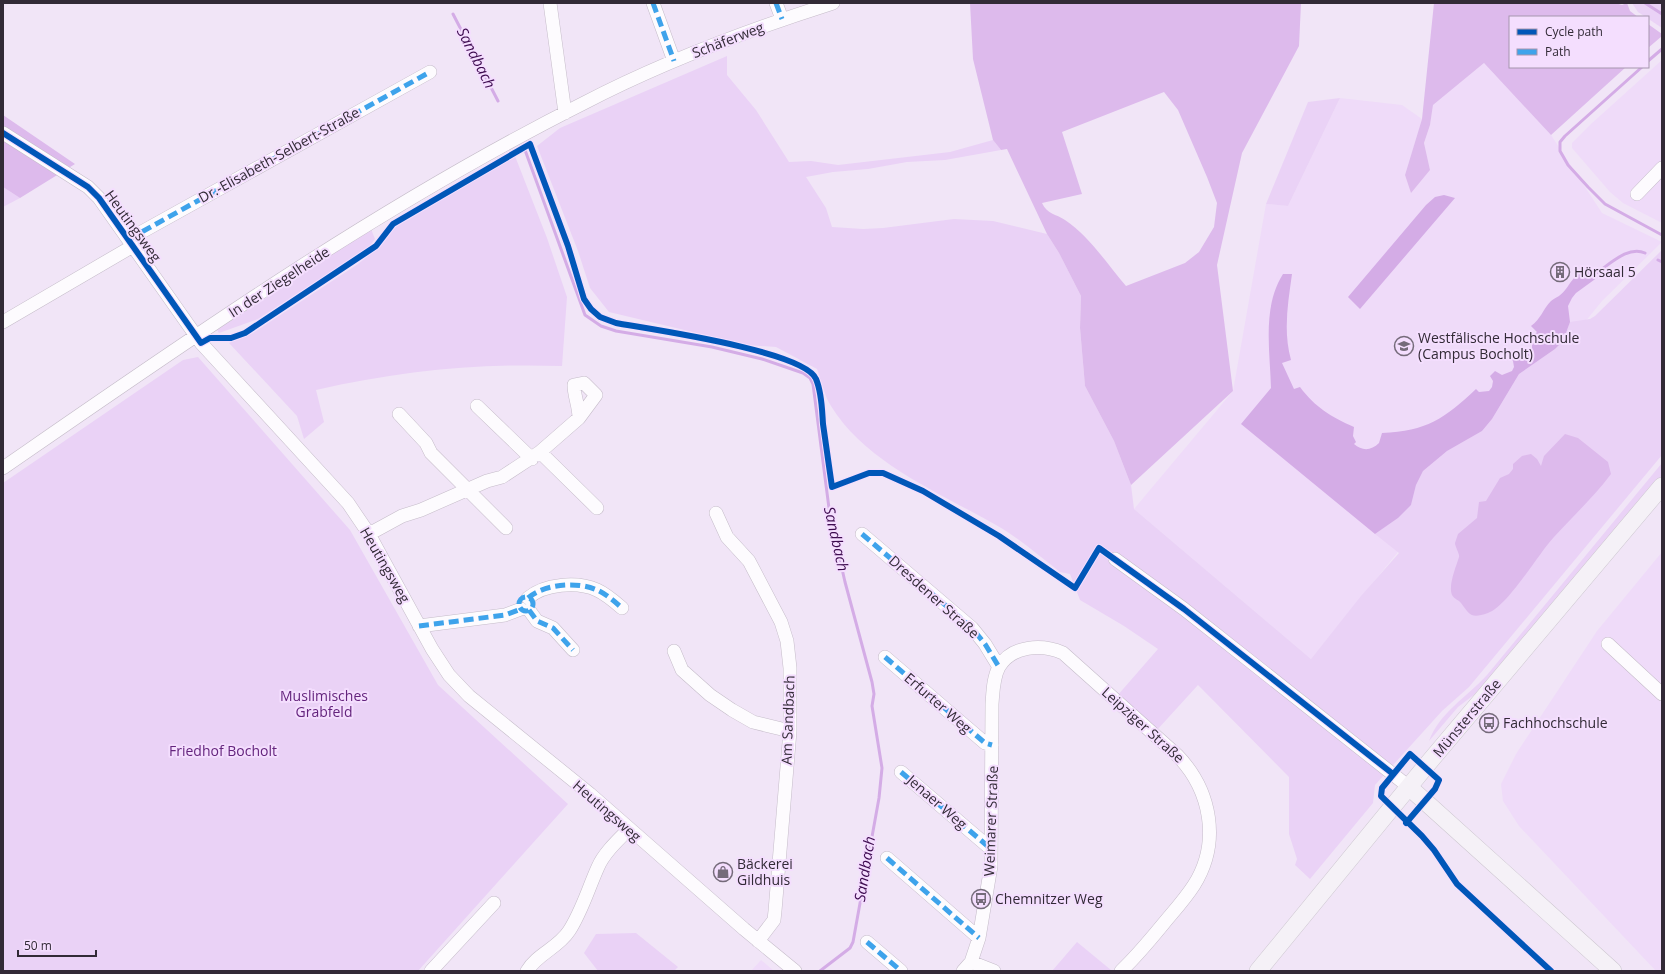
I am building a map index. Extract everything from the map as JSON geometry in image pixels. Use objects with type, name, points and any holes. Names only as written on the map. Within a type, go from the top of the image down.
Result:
[{"type":"main road","name":"Münsterstraße","points":[[1258,971],[1409,787],[1662,486]]},
{"type":"main road","points":[[1409,787],[1613,971]]},
{"type":"street","points":[[550,3],[565,113]]},
{"type":"street","name":"Schäferweg","points":[[653,3],[674,61]]},
{"type":"street","name":"Schäferweg","points":[[776,3],[782,19]]},
{"type":"street","name":"Schäferweg","points":[[584,102],[674,61],[782,19],[833,3]]},
{"type":"street","name":"Dr.-Elisabeth-Selbert-Straße","points":[[3,322],[131,242],[430,72]]},
{"type":"street","name":"In der Ziegelheide","points":[[3,468],[196,336],[403,202],[526,132],[584,102]]},
{"type":"street","name":"Heutingsweg","points":[[3,133],[88,188],[99,198],[196,336],[348,503],[369,534],[419,626],[449,675],[470,696],[590,794],[758,941],[795,971]]},
{"type":"street","points":[[1637,194],[1662,168]]},
{"type":"street","points":[[477,406],[597,508]]},
{"type":"street","points":[[399,414],[426,443],[431,453],[506,528]]},
{"type":"street","points":[[369,534],[402,516],[421,510],[487,481],[502,477],[536,455],[579,418]]},
{"type":"street","name":"Am Sandbach","points":[[716,513],[727,537],[749,561],[781,622],[787,641],[790,668],[790,730],[774,920],[758,941]]},
{"type":"street","name":"Dresdener Straße","points":[[862,534],[972,628],[985,644],[999,667]]},
{"type":"street","points":[[1115,560],[1184,609],[1409,787]]},
{"type":"street","points":[[419,626],[505,615],[526,605],[536,591],[553,587],[582,586],[597,590],[622,608]]},
{"type":"street","points":[[526,605],[537,621],[553,628],[573,650]]},
{"type":"street","points":[[1608,644],[1662,694]]},
{"type":"street","name":"Leipziger Straße","points":[[999,667],[1016,653],[1039,646],[1063,653],[1177,755],[1189,768],[1202,790],[1210,821],[1210,839],[1201,871],[1183,900],[1121,971]]},
{"type":"street","points":[[674,652],[682,670],[710,695],[732,710],[753,722],[790,730]]},
{"type":"street","name":"Erfurter Weg","points":[[885,657],[985,743],[992,745]]},
{"type":"street","name":"Weimarer Straße","points":[[967,967],[979,938],[988,888],[991,849],[992,704],[994,682],[999,667]]},
{"type":"street","name":"Jenaer Weg","points":[[901,772],[991,849]]},
{"type":"street","points":[[527,971],[531,964],[560,941],[568,932],[580,913],[598,866],[611,848],[629,829]]},
{"type":"street","points":[[887,858],[979,938]]},
{"type":"street","points":[[431,971],[494,903]]},
{"type":"street","points":[[867,942],[901,971]]},
{"type":"street","points":[[967,967],[994,971]]},
{"type":"shaded area","points":[[970,3],[1301,3],[1299,46],[1242,153],[1217,265],[1233,391],[1131,485],[1114,441],[1085,386],[1080,328],[1081,296],[1059,253],[1047,234],[1007,149],[1001,150],[993,140],[973,59]],"holes":[[[1164,92],[1178,110],[1217,203],[1214,227],[1199,252],[1185,263],[1126,286],[1098,251],[1082,234],[1065,220],[1049,212],[1042,203],[1082,194],[1062,132]]]},
{"type":"shaded area","points":[[1434,3],[1615,3],[1622,5],[1627,3],[1630,11],[1637,16],[1509,16],[1509,68],[1625,68],[1551,135],[1484,63],[1433,105],[1430,125],[1424,143],[1430,170],[1411,193],[1405,175],[1422,119]]},
{"type":"shaded area","points":[[1649,25],[1662,34],[1662,36],[1649,47]]},
{"type":"shaded area","points":[[1662,60],[1662,223],[1623,203],[1610,192],[1572,148],[1572,143]]},
{"type":"shaded area","name":"Westfälische Hochschule (Campus Bocholt)","points":[[1484,63],[1551,135],[1602,213],[1662,242],[1602,301],[1311,659],[1134,509],[1233,391],[1266,204],[1288,206],[1340,98],[1402,105],[1422,119],[1405,175],[1411,192],[1430,170],[1424,143],[1430,125],[1433,105]]},
{"type":"shaded area","points":[[3,115],[75,164],[20,198],[3,187]]},
{"type":"shaded area","points":[[1444,195],[1455,198],[1360,309],[1348,297],[1426,205],[1435,197]]},
{"type":"shaded area","points":[[1589,270],[1598,277],[1576,293],[1572,298],[1568,306],[1570,322],[1563,341],[1555,349],[1519,374],[1492,419],[1482,431],[1447,451],[1423,471],[1416,485],[1411,505],[1398,518],[1375,534],[1241,424],[1271,388],[1269,344],[1270,315],[1276,287],[1283,274],[1292,274],[1287,328],[1287,338],[1291,360],[1282,363],[1294,389],[1300,387],[1324,411],[1354,427],[1353,436],[1356,442],[1354,444],[1363,449],[1370,449],[1379,443],[1382,433],[1411,430],[1434,422],[1444,416],[1476,389],[1479,392],[1489,391],[1492,387],[1493,381],[1490,376],[1495,371],[1502,375],[1512,371],[1514,367],[1513,361],[1510,357],[1513,354],[1516,357],[1525,357],[1532,350],[1532,344],[1529,340],[1537,332],[1531,326],[1548,304],[1563,292],[1575,277],[1583,271]]},
{"type":"shaded area","points":[[1565,434],[1578,438],[1608,462],[1611,474],[1591,499],[1547,545],[1504,601],[1488,613],[1478,616],[1472,615],[1452,595],[1451,591],[1453,576],[1459,557],[1455,543],[1458,534],[1477,518],[1479,502],[1486,501],[1500,478],[1509,474],[1513,469],[1513,464],[1522,456],[1531,454],[1537,459],[1541,466],[1544,456]]},
{"type":"shaded area","points":[[1662,552],[1662,971],[1656,971],[1519,826],[1503,801],[1501,784],[1516,754],[1597,631]]},
{"type":"shaded area","points":[[761,960],[774,971],[751,971]]},
{"type":"green space","points":[[1632,3],[1662,3],[1662,28],[1649,19],[1649,16],[1644,16],[1638,12]]},
{"type":"green space","points":[[727,56],[727,75],[756,110],[789,162],[811,161],[838,165],[950,152],[993,140],[1001,150],[945,160],[907,162],[806,177],[826,208],[832,227],[863,229],[883,228],[954,219],[993,221],[1047,234],[1059,253],[1081,296],[1080,328],[1085,386],[1114,441],[1131,485],[1134,509],[1311,659],[1361,596],[1399,553],[1375,534],[1398,518],[1411,505],[1416,485],[1423,471],[1447,451],[1482,431],[1492,419],[1519,374],[1555,349],[1563,341],[1570,322],[1590,319],[1595,316],[1662,250],[1662,455],[1469,687],[1442,711],[1375,785],[1373,803],[1310,879],[1295,865],[1297,859],[1289,834],[1289,777],[1198,685],[1157,730],[1117,696],[1158,649],[1124,626],[1080,600],[1070,574],[1060,572],[1021,541],[1004,530],[906,475],[864,444],[846,426],[831,406],[817,369],[776,347],[747,345],[609,312],[590,288],[578,251],[537,146],[560,128]]},
{"type":"green space","points":[[1340,98],[1288,206],[1266,204],[1308,102]]},
{"type":"green space","points":[[515,156],[547,238],[567,297],[562,366],[499,366],[438,370],[408,373],[347,383],[316,390],[324,422],[304,439],[297,416],[229,343],[253,333],[358,264],[379,247],[397,225]]},
{"type":"green space","points":[[3,187],[20,198],[3,207]]},
{"type":"green space","points":[[371,229],[375,239],[369,247],[258,319],[219,333],[217,330]]},
{"type":"green space","name":"Friedhof Bocholt","points":[[198,357],[350,530],[438,685],[568,804],[418,971],[3,971],[3,483],[183,360]]},
{"type":"green space","points":[[1662,463],[1662,476],[1510,659],[1479,691],[1458,707],[1429,741],[1434,731],[1447,713],[1487,675]]},
{"type":"green space","points":[[636,933],[678,967],[674,971],[598,971],[584,953],[596,934]]},
{"type":"green space","points":[[1077,942],[1111,970],[1052,971]]},
{"type":"waterway","points":[[1645,3],[1662,14]]},
{"type":"waterway","name":"Sandbach","points":[[453,14],[498,101]]},
{"type":"waterway","points":[[1649,60],[1662,49]]},
{"type":"waterway","points":[[1641,68],[1565,136],[1560,142],[1560,151],[1568,165],[1605,204],[1662,235]]},
{"type":"waterway","name":"Sandbach","points":[[525,150],[585,315],[601,326],[616,331],[712,347],[762,359],[803,373],[810,378],[813,384],[830,516],[845,582],[872,682],[874,694],[872,706],[882,768],[879,798],[853,942],[850,948],[820,971]]},
{"type":"waterway","points":[[1595,274],[1612,261],[1625,254],[1639,251],[1645,253]]},
{"type":"waterway","points":[[1658,260],[1662,262]]},
{"type":"marked path","points":[[653,3],[674,61]]},
{"type":"marked path","points":[[776,3],[782,19]]},
{"type":"marked path","points":[[129,239],[430,72]]},
{"type":"marked path","points":[[862,534],[972,628],[985,644],[999,667]]},
{"type":"marked path","points":[[528,598],[535,593],[552,587],[561,585],[580,585],[597,590],[622,608]]},
{"type":"marked path","points":[[526,597],[531,599],[533,604],[531,609],[526,611],[521,609],[519,604],[521,599],[526,597]]},
{"type":"marked path","points":[[419,626],[505,615],[521,609]]},
{"type":"marked path","points":[[529,610],[537,621],[553,628],[573,650]]},
{"type":"marked path","points":[[885,657],[985,743],[992,745]]},
{"type":"marked path","points":[[901,772],[991,849]]},
{"type":"marked path","points":[[887,858],[979,938]]},
{"type":"marked path","points":[[867,942],[901,971]]},
{"type":"cycle path","points":[[3,133],[88,187],[99,198],[201,343],[210,338],[231,338],[245,333],[376,246],[393,224],[530,144],[568,246],[584,299],[591,309],[600,317],[616,323],[724,343],[785,359],[806,369],[816,379],[819,390],[832,487],[869,473],[883,473],[923,491],[999,536],[1075,588],[1099,548],[1184,609],[1393,774]]},
{"type":"cycle path","points":[[1406,823],[1435,789],[1439,780],[1410,754],[1382,788],[1381,796],[1422,836],[1434,850],[1457,884],[1551,971]]},
{"type":"place","name":"Hörsaal 5","points":[[1560,272]]},
{"type":"place","name":"Westfälische Hochschule (Campus Bocholt)","points":[[1404,346]]},
{"type":"place","name":"Fachhochschule","points":[[1489,723]]},
{"type":"place","name":"Bäckerei Gildhuis","points":[[723,872]]},
{"type":"place","name":"Chemnitzer Weg","points":[[981,899]]},
{"type":"park label","name":"Muslimisches Grabfeld","points":[[324,704]]}]
